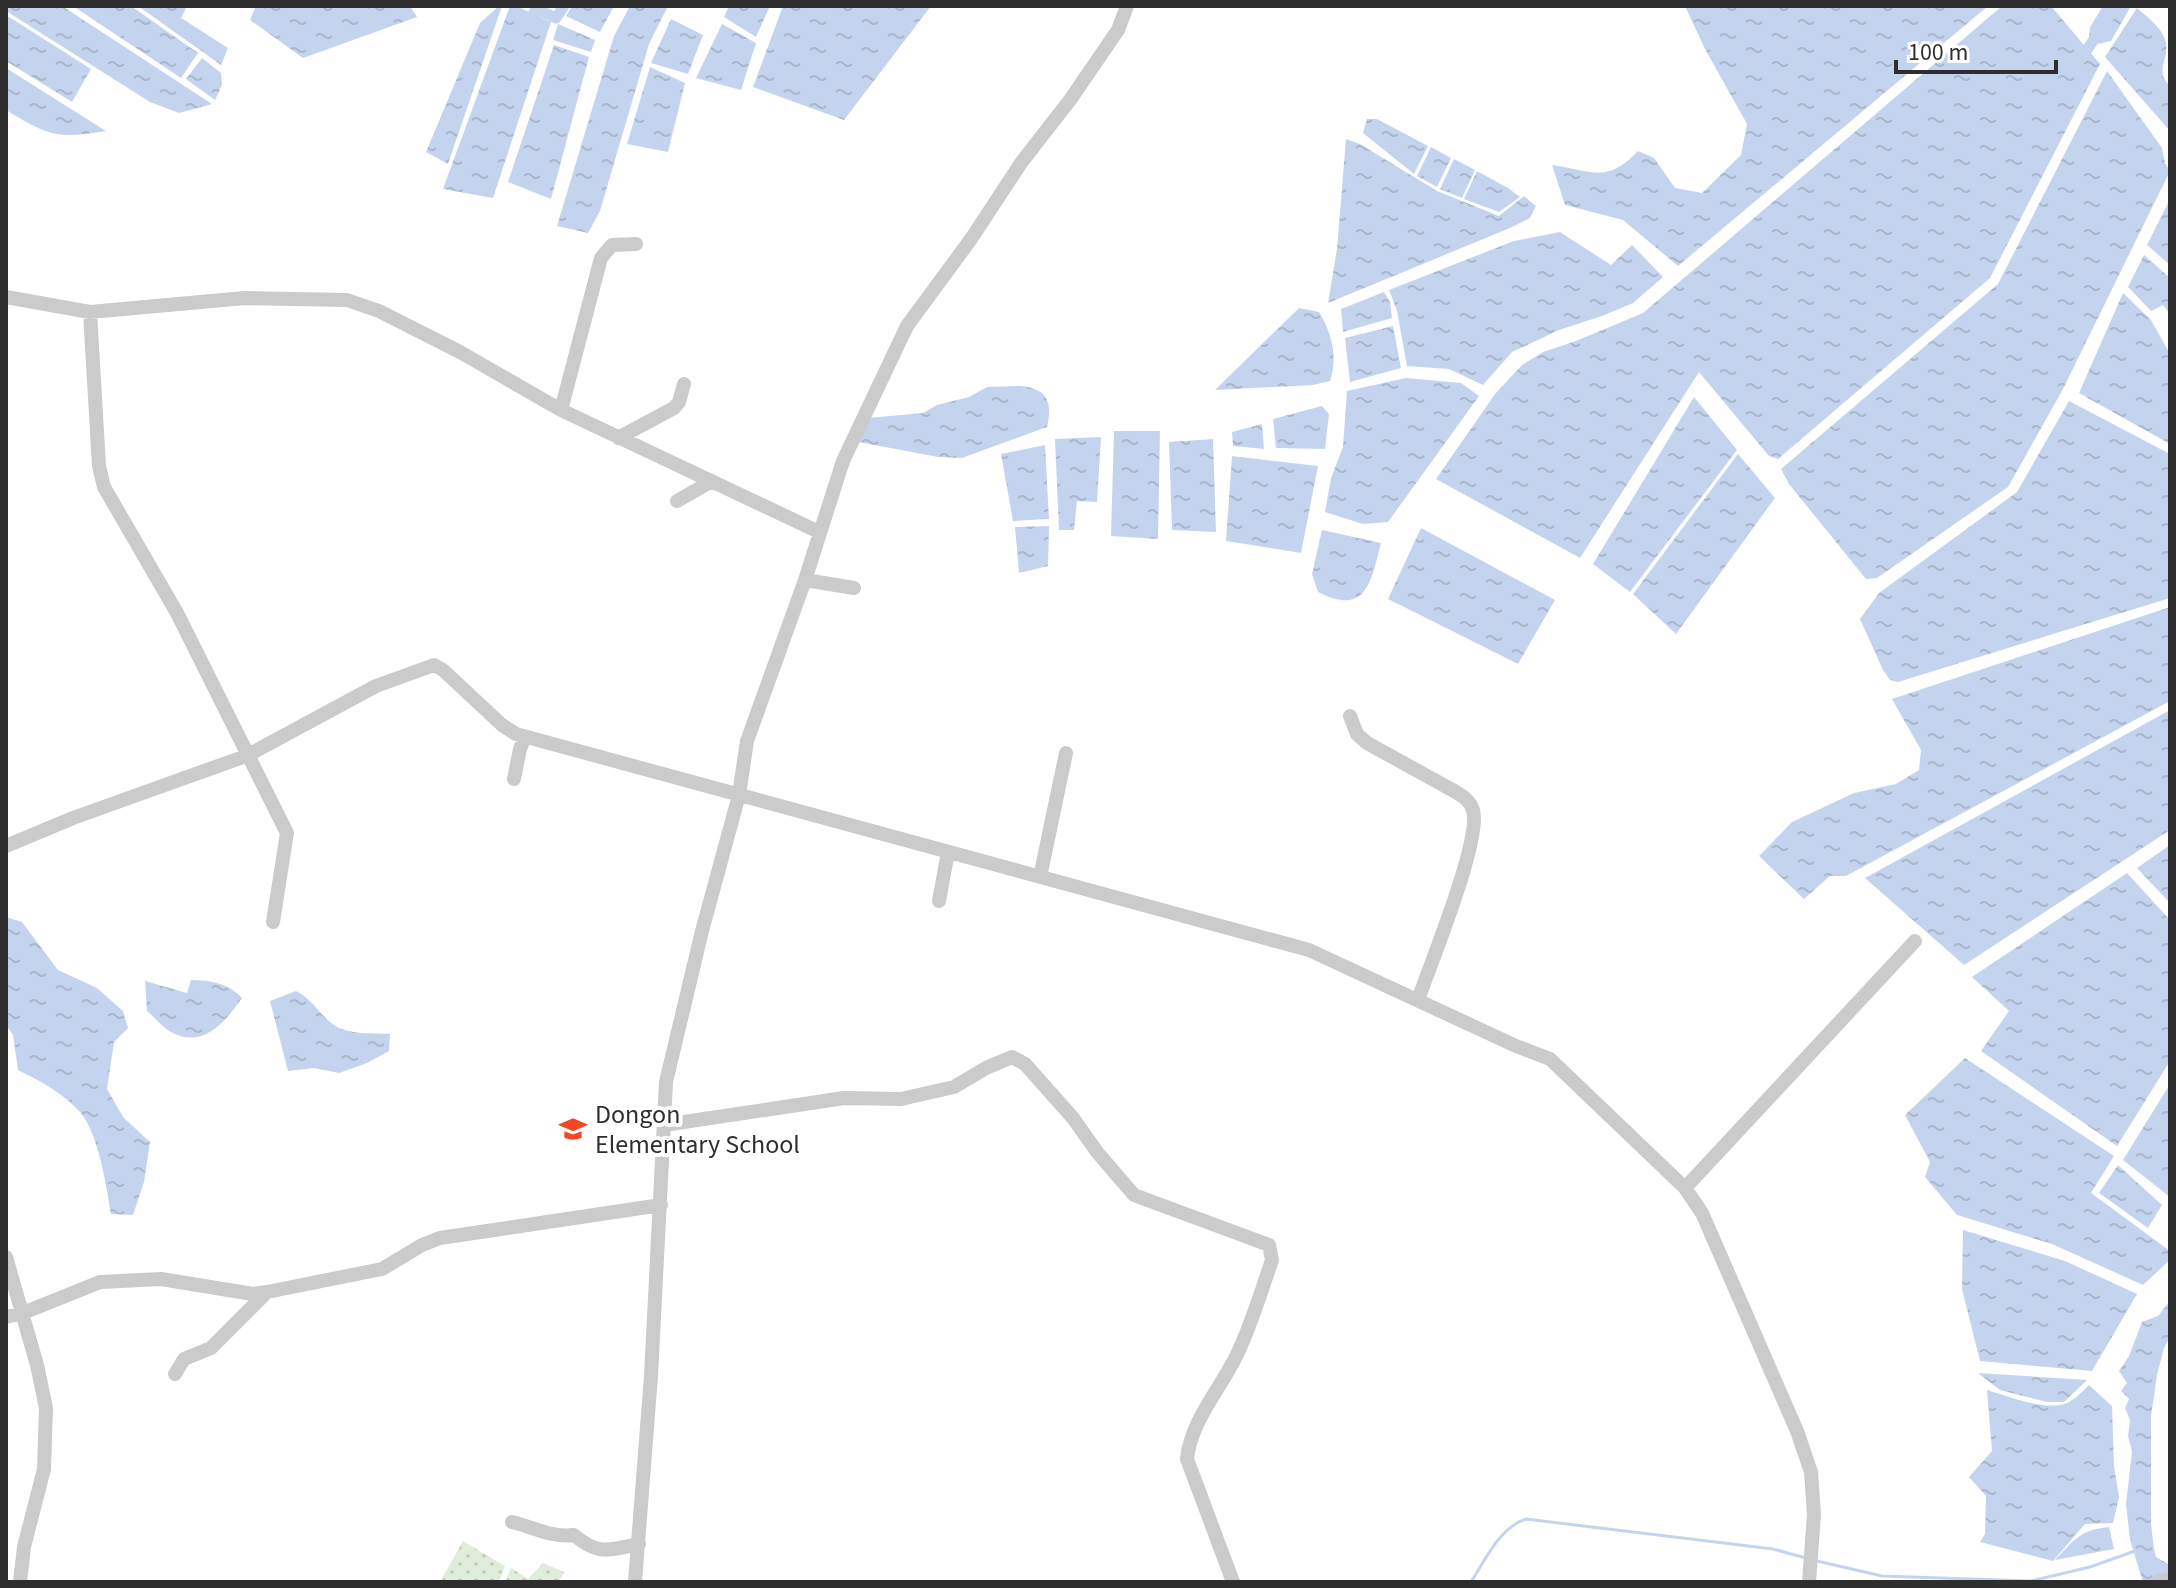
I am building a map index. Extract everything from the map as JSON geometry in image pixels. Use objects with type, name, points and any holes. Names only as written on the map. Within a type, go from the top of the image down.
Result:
[{"type":"street","points":[[635,1582],[661,1205],[666,1082],[739,795],[747,741],[856,430],[907,326],[971,239],[1021,163],[1070,100],[1118,30],[1127,6]]},
{"type":"street","points":[[561,410],[601,258],[612,245],[636,244]]},
{"type":"street","points":[[6,297],[90,312],[245,298],[347,300],[379,311],[447,345],[561,410],[819,532]]},
{"type":"street","points":[[90,312],[99,466],[104,487],[177,613],[287,836],[273,922]]},
{"type":"street","points":[[618,438],[674,408],[684,384]]},
{"type":"street","points":[[677,501],[712,481]]},
{"type":"street","points":[[805,580],[854,588]]},
{"type":"street","points":[[6,846],[73,818],[246,756],[376,686],[434,665],[509,731],[525,737],[1309,950],[1550,1059],[1685,1188],[1708,1227],[1797,1431],[1811,1472],[1814,1515],[1809,1582]]},
{"type":"street","points":[[1350,716],[1357,734],[1367,743],[1469,800],[1474,812],[1473,842],[1418,1000]]},
{"type":"street","points":[[514,779],[525,737]]},
{"type":"street","points":[[1040,877],[1066,753]]},
{"type":"street","points":[[939,901],[948,852]]},
{"type":"street","points":[[1685,1188],[1915,941]]},
{"type":"street","points":[[664,1125],[844,1098],[901,1099],[954,1087],[1012,1057],[1025,1064],[1073,1118],[1134,1195],[1269,1245],[1272,1260],[1240,1349],[1188,1447],[1187,1459],[1233,1582]]},
{"type":"street","points":[[6,1317],[100,1282],[161,1279],[253,1294],[267,1292],[382,1269],[440,1238],[661,1205]]},
{"type":"street","points":[[6,1257],[46,1408],[44,1469],[24,1547],[20,1582]]},
{"type":"street","points":[[175,1374],[184,1359],[211,1348],[267,1292]]},
{"type":"street","points":[[512,1522],[556,1537],[574,1535],[588,1545],[606,1551],[639,1544]]},
{"type":"street","points":[[2158,1582],[2170,1579]]},
{"type":"green space","points":[[463,1541],[505,1566],[499,1582],[440,1582]]},
{"type":"green space","points":[[543,1563],[564,1572],[559,1582],[505,1582],[511,1568],[528,1579]]},
{"type":"water","points":[[6,6],[62,6],[212,104],[179,113],[150,102],[6,11]]},
{"type":"water","points":[[73,6],[131,6],[198,53],[181,78]]},
{"type":"water","points":[[138,6],[187,6],[181,18],[228,48],[221,65]]},
{"type":"water","points":[[256,6],[410,6],[417,17],[303,58],[250,20]]},
{"type":"water","points":[[502,6],[448,164],[426,152],[480,23]]},
{"type":"water","points":[[510,6],[551,22],[493,198],[443,189]]},
{"type":"water","points":[[572,6],[614,6],[600,32],[566,16]]},
{"type":"water","points":[[630,6],[668,6],[649,44],[600,211],[588,233],[557,226],[614,36]]},
{"type":"water","points":[[729,6],[770,6],[756,37],[724,17]]},
{"type":"water","points":[[783,6],[931,6],[844,120],[753,87]]},
{"type":"water","points":[[1685,6],[1988,6],[1678,266],[1623,220],[1565,205],[1552,165],[1608,172],[1638,151],[1654,158],[1675,188],[1702,193],[1741,155],[1747,124]]},
{"type":"water","points":[[2002,6],[2051,6],[2100,64],[1990,278],[1778,459],[1769,456],[1699,372],[1580,558],[1436,479],[1495,394],[1522,365],[1543,352],[1643,313]]},
{"type":"water","points":[[2103,6],[2131,6],[2111,41],[2098,44],[2089,36],[2090,27]]},
{"type":"water","points":[[2137,8],[2158,28],[2166,43],[2162,70],[2170,86],[2170,131],[2105,57]]},
{"type":"water","points":[[6,15],[91,69],[72,102],[6,61]]},
{"type":"water","points":[[671,19],[703,35],[688,74],[651,63]]},
{"type":"water","points":[[558,24],[595,40],[591,52],[553,40]]},
{"type":"water","points":[[722,24],[756,43],[741,90],[696,78]]},
{"type":"water","points":[[554,45],[589,57],[551,199],[508,182]]},
{"type":"water","points":[[202,58],[221,73],[222,85],[215,100],[186,79]]},
{"type":"water","points":[[650,67],[685,83],[668,152],[627,144]]},
{"type":"water","points":[[6,68],[106,131],[75,135],[53,133],[6,110]]},
{"type":"water","points":[[2107,71],[2162,148],[2170,171],[2063,389],[2008,487],[1877,578],[1866,579],[1789,484],[1781,469],[1998,284]]},
{"type":"water","points":[[1367,119],[1377,119],[1428,146],[1414,174],[1363,133]]},
{"type":"water","points":[[1346,139],[1360,144],[1437,191],[1499,216],[1524,196],[1536,206],[1530,218],[1510,228],[1328,303],[1337,249]]},
{"type":"water","points":[[1431,147],[1451,158],[1437,187],[1417,176]]},
{"type":"water","points":[[1454,159],[1475,170],[1462,198],[1440,189]]},
{"type":"water","points":[[1477,171],[1520,197],[1499,212],[1464,199]]},
{"type":"water","points":[[2170,199],[2170,265],[2147,245]]},
{"type":"water","points":[[1560,232],[1611,265],[1632,245],[1663,277],[1633,303],[1559,330],[1512,352],[1483,385],[1449,369],[1407,366],[1397,311],[1389,290],[1514,241]]},
{"type":"water","points":[[2144,255],[2170,278],[2170,314],[2163,305],[2151,311],[2128,287]]},
{"type":"water","points":[[1384,292],[1390,302],[1392,318],[1343,332],[1341,309]]},
{"type":"water","points":[[2123,293],[2151,320],[2170,354],[2170,444],[2079,393]]},
{"type":"water","points":[[1299,308],[1319,312],[1327,328],[1333,355],[1330,381],[1313,385],[1215,390]]},
{"type":"water","points":[[1393,326],[1401,368],[1350,382],[1345,338]]},
{"type":"water","points":[[1406,378],[1461,383],[1479,396],[1388,522],[1363,524],[1325,512],[1331,478],[1343,447],[1347,391]]},
{"type":"water","points":[[1020,386],[1036,390],[1046,398],[1049,410],[1047,427],[962,458],[938,457],[853,441],[868,418],[923,413],[937,405],[969,397],[987,387]]},
{"type":"water","points":[[1694,397],[1737,450],[1630,592],[1593,564]]},
{"type":"water","points":[[2069,401],[2170,454],[2170,598],[1898,682],[1890,680],[1860,619],[1879,593],[2017,492]]},
{"type":"water","points":[[1322,406],[1329,414],[1325,449],[1276,448],[1273,419]]},
{"type":"water","points":[[1262,424],[1264,449],[1233,446],[1232,432]]},
{"type":"water","points":[[1114,431],[1160,431],[1158,539],[1111,536]]},
{"type":"water","points":[[1101,437],[1097,502],[1077,501],[1074,530],[1059,530],[1055,439]]},
{"type":"water","points":[[1213,439],[1216,532],[1172,530],[1169,442]]},
{"type":"water","points":[[1045,445],[1049,519],[1013,521],[1001,454]]},
{"type":"water","points":[[1738,454],[1775,498],[1676,634],[1633,594]]},
{"type":"water","points":[[1232,456],[1318,466],[1301,553],[1226,541]]},
{"type":"water","points":[[1049,526],[1048,566],[1019,573],[1015,527]]},
{"type":"water","points":[[1421,528],[1555,600],[1518,664],[1388,599]]},
{"type":"water","points":[[1322,530],[1381,543],[1370,582],[1357,598],[1334,599],[1318,592],[1312,574]]},
{"type":"water","points":[[2170,607],[2170,701],[1846,876],[1830,876],[1804,899],[1759,856],[1792,822],[1854,793],[1896,784],[1919,770],[1921,750],[1892,699]]},
{"type":"water","points":[[2170,710],[2170,830],[1964,965],[1865,878]]},
{"type":"water","points":[[2170,845],[2170,903],[2137,868]]},
{"type":"water","points":[[2127,873],[2170,920],[2170,1061],[2117,1146],[1981,1051],[2009,1011],[1972,977]]},
{"type":"water","points":[[6,917],[22,922],[58,970],[97,988],[123,1011],[128,1028],[114,1042],[107,1089],[123,1117],[150,1142],[144,1182],[133,1215],[111,1214],[97,1147],[80,1112],[59,1093],[18,1070],[13,1035],[6,1025]]},
{"type":"water","points":[[191,980],[219,984],[232,989],[242,998],[221,1024],[193,1038],[171,1032],[147,1011],[145,981],[187,993]]},
{"type":"water","points":[[296,991],[340,1028],[361,1033],[390,1034],[389,1051],[339,1073],[314,1068],[288,1071],[270,1001]]},
{"type":"water","points":[[1965,1058],[2114,1156],[2091,1193],[2170,1251],[2170,1260],[2143,1285],[2052,1244],[1957,1215],[1925,1177],[1930,1162],[1905,1115]]},
{"type":"water","points":[[2170,1084],[2170,1197],[2123,1160]]},
{"type":"water","points":[[2118,1165],[2162,1205],[2148,1228],[2099,1193]]},
{"type":"water","points":[[1963,1230],[2065,1261],[2137,1294],[2092,1371],[1980,1361],[1962,1289]]},
{"type":"water","points":[[2170,1301],[2170,1337],[2157,1375],[2151,1416],[2151,1524],[2156,1557],[2170,1565],[2170,1582],[2143,1582],[2130,1540],[2126,1504],[2132,1452],[2128,1436],[2130,1420],[2125,1408],[2129,1399],[2121,1391],[2127,1383],[2119,1371],[2129,1356],[2142,1322],[2158,1316]]},
{"type":"water","points":[[1978,1373],[2087,1380],[2064,1402],[2047,1402],[2000,1390]]},
{"type":"water","points":[[2089,1385],[2112,1406],[2114,1466],[2119,1497],[2113,1523],[2085,1524],[2053,1561],[1980,1542],[1985,1534],[1986,1496],[1969,1477],[1992,1451],[1987,1390],[2051,1406],[2069,1402]]},
{"type":"water","points":[[2109,1527],[2114,1549],[2055,1560],[2079,1537],[2091,1530]]},
{"type":"waterway","points":[[528,25],[536,9],[556,18],[564,6]]},
{"type":"waterway","points":[[2081,59],[2116,6]]},
{"type":"waterway","points":[[1471,1582],[1501,1537],[1516,1523],[1526,1519],[1773,1549],[1806,1558]]},
{"type":"waterway","points":[[1817,1561],[1882,1576],[2031,1581],[2090,1567],[2135,1551]]},
{"type":"place","name":"Dongon Elementary School","points":[[573,1129]]}]
